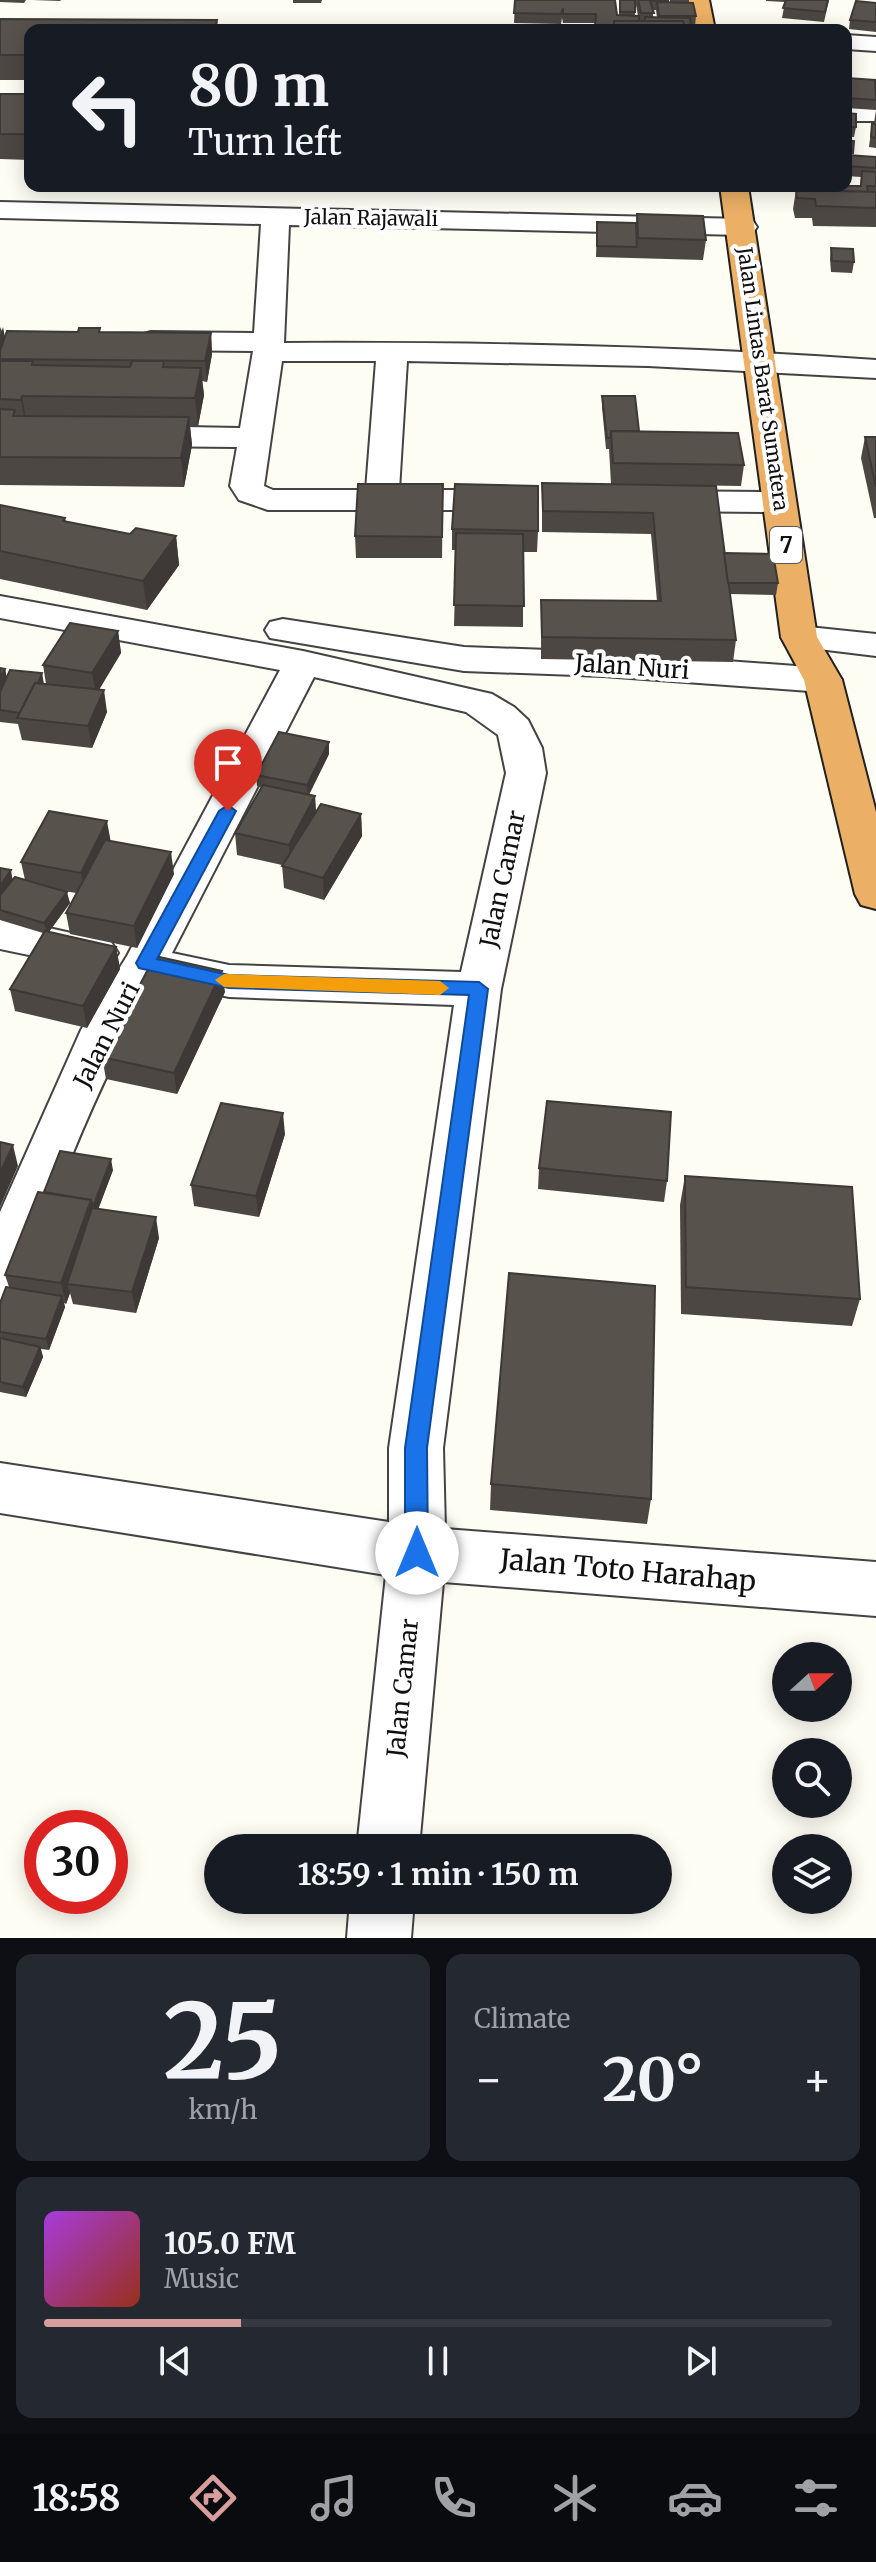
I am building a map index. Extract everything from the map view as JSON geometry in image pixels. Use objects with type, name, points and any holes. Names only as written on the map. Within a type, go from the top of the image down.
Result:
[{"type":"highway","points":[[697,0],[702,24]]},
{"type":"highway","name":"Jalan Lintas Barat Sumatera","points":[[735,192],[743,227],[799,637],[823,680],[876,889]]},
{"type":"street","points":[[852,42],[876,44]]},
{"type":"street","points":[[852,113],[876,113]]},
{"type":"street","name":"Jalan Rajawali","points":[[0,210],[743,227]]},
{"type":"street","points":[[275,216],[268,347],[247,486],[258,497],[268,500],[541,500]]},
{"type":"street","points":[[126,340],[392,351],[761,360],[876,369]]},
{"type":"street","points":[[382,499],[392,351]]},
{"type":"street","points":[[96,436],[255,438]]},
{"type":"street","points":[[620,501],[779,502]]},
{"type":"street","name":"Jalan Camar","points":[[0,607],[303,663],[478,703],[500,713],[515,727],[524,748],[526,773],[479,989],[416,1448],[417,1553],[389,1834]]},
{"type":"street","name":"Jalan Nuri","points":[[206,615],[315,637],[464,659],[603,664],[823,680]]},
{"type":"street","points":[[799,637],[876,645]]},
{"type":"street","name":"Jalan Nuri","points":[[0,1289],[25,1212],[104,1030],[145,963],[255,760],[303,663]]},
{"type":"street","points":[[0,933],[229,981],[479,989]]},
{"type":"street","name":"Jalan Toto Harahap","points":[[0,1488],[417,1553],[876,1589]]},
{"type":"street","points":[[379,1938],[381,1914]]},
{"type":"building","points":[[515,0],[615,0],[617,15],[639,16],[639,21],[595,24],[596,14],[563,14],[563,8],[561,14],[514,13]]},
{"type":"building","points":[[620,0],[635,0],[635,12],[620,12]]},
{"type":"building","points":[[638,0],[668,1],[650,1],[654,13],[641,13]]},
{"type":"building","points":[[786,0],[828,0],[825,12],[783,8]]},
{"type":"building","points":[[856,1],[876,3],[876,22],[850,20]]},
{"type":"building","points":[[657,2],[693,3],[696,16],[659,16]]},
{"type":"building","points":[[645,17],[690,18],[691,24],[684,24],[683,21],[645,21]]},
{"type":"building","points":[[0,19],[217,20],[216,24],[24,24],[24,55],[0,55]]},
{"type":"building","points":[[614,21],[683,21],[684,24],[614,24]]},
{"type":"building","points":[[852,78],[875,80],[876,100],[852,98]]},
{"type":"building","points":[[0,94],[24,94],[24,134],[0,134]]},
{"type":"building","points":[[852,114],[856,114],[856,127],[852,127]]},
{"type":"building","points":[[872,123],[876,124],[876,138],[871,137]]},
{"type":"building","points":[[852,155],[876,157],[876,168],[852,166]]},
{"type":"building","points":[[862,171],[876,172],[876,186],[867,186],[868,192],[852,192],[852,186],[861,186]]},
{"type":"building","points":[[796,192],[876,192],[876,208],[816,206],[815,199],[797,198]]},
{"type":"building","points":[[637,214],[703,216],[706,240],[638,238]]},
{"type":"building","points":[[597,222],[636,223],[637,247],[597,246]]},
{"type":"building","points":[[831,248],[853,249],[854,262],[832,261]]},
{"type":"building","points":[[79,328],[100,328],[99,332],[211,333],[205,361],[0,359],[7,331],[78,332]]},
{"type":"building","points":[[0,361],[33,361],[32,365],[130,367],[132,361],[164,361],[163,367],[201,368],[195,398],[22,396],[21,400],[0,399]]},
{"type":"building","points":[[602,396],[635,396],[639,431],[611,431],[610,438],[607,438]]},
{"type":"building","points":[[0,409],[15,410],[13,416],[189,417],[181,458],[0,457]]},
{"type":"building","points":[[611,431],[738,433],[744,465],[613,463]]},
{"type":"building","points":[[865,437],[876,437],[876,487]]},
{"type":"building","points":[[542,483],[716,486],[736,640],[542,637],[541,600],[661,601],[653,513],[543,511]]},
{"type":"building","points":[[358,484],[443,484],[442,537],[355,536]]},
{"type":"building","points":[[455,484],[538,486],[538,531],[452,529]]},
{"type":"building","points":[[0,505],[130,534],[136,528],[176,536],[143,581],[0,551]]},
{"type":"building","points":[[456,533],[523,534],[524,606],[454,605]]},
{"type":"building","points":[[724,553],[773,554],[778,583],[728,583]]},
{"type":"building","points":[[70,623],[118,631],[92,673],[43,665]]},
{"type":"building","points":[[10,670],[42,673],[20,713],[0,710],[0,692]]},
{"type":"building","points":[[35,683],[104,690],[88,726],[17,718]]},
{"type":"building","points":[[279,732],[329,742],[307,785],[256,775]]},
{"type":"building","points":[[263,785],[315,796],[289,845],[235,833]]},
{"type":"building","points":[[321,804],[361,814],[323,878],[282,866]]},
{"type":"building","points":[[49,811],[107,821],[81,873],[21,862]]},
{"type":"building","points":[[105,840],[171,852],[134,926],[66,913]]},
{"type":"building","points":[[0,868],[11,870],[0,886]]},
{"type":"building","points":[[15,877],[67,892],[44,923],[0,910],[0,895]]},
{"type":"building","points":[[45,931],[116,947],[83,1006],[10,989]]},
{"type":"building","points":[[155,956],[222,971],[174,1073],[102,1057]]},
{"type":"building","points":[[547,1101],[671,1112],[667,1181],[539,1168]]},
{"type":"building","points":[[221,1103],[283,1113],[256,1196],[191,1185]]},
{"type":"building","points":[[0,1142],[13,1145],[0,1173]]},
{"type":"building","points":[[60,1151],[111,1159],[93,1207],[91,1200],[44,1192]]},
{"type":"building","points":[[685,1176],[852,1187],[860,1299],[686,1287]]},
{"type":"building","points":[[38,1192],[91,1200],[61,1283],[5,1275]]},
{"type":"building","points":[[92,1208],[156,1217],[132,1292],[67,1284]]},
{"type":"building","points":[[509,1273],[655,1286],[651,1499],[491,1484]]},
{"type":"building","points":[[6,1287],[62,1296],[46,1339],[0,1332],[0,1303]]},
{"type":"building","points":[[0,1338],[40,1347],[23,1387],[0,1382]]},
{"type":"slow traffic","points":[[224,980],[440,988]]},
{"type":"route","points":[[228,811],[145,963],[229,981],[479,989],[416,1448],[417,1553]]}]
